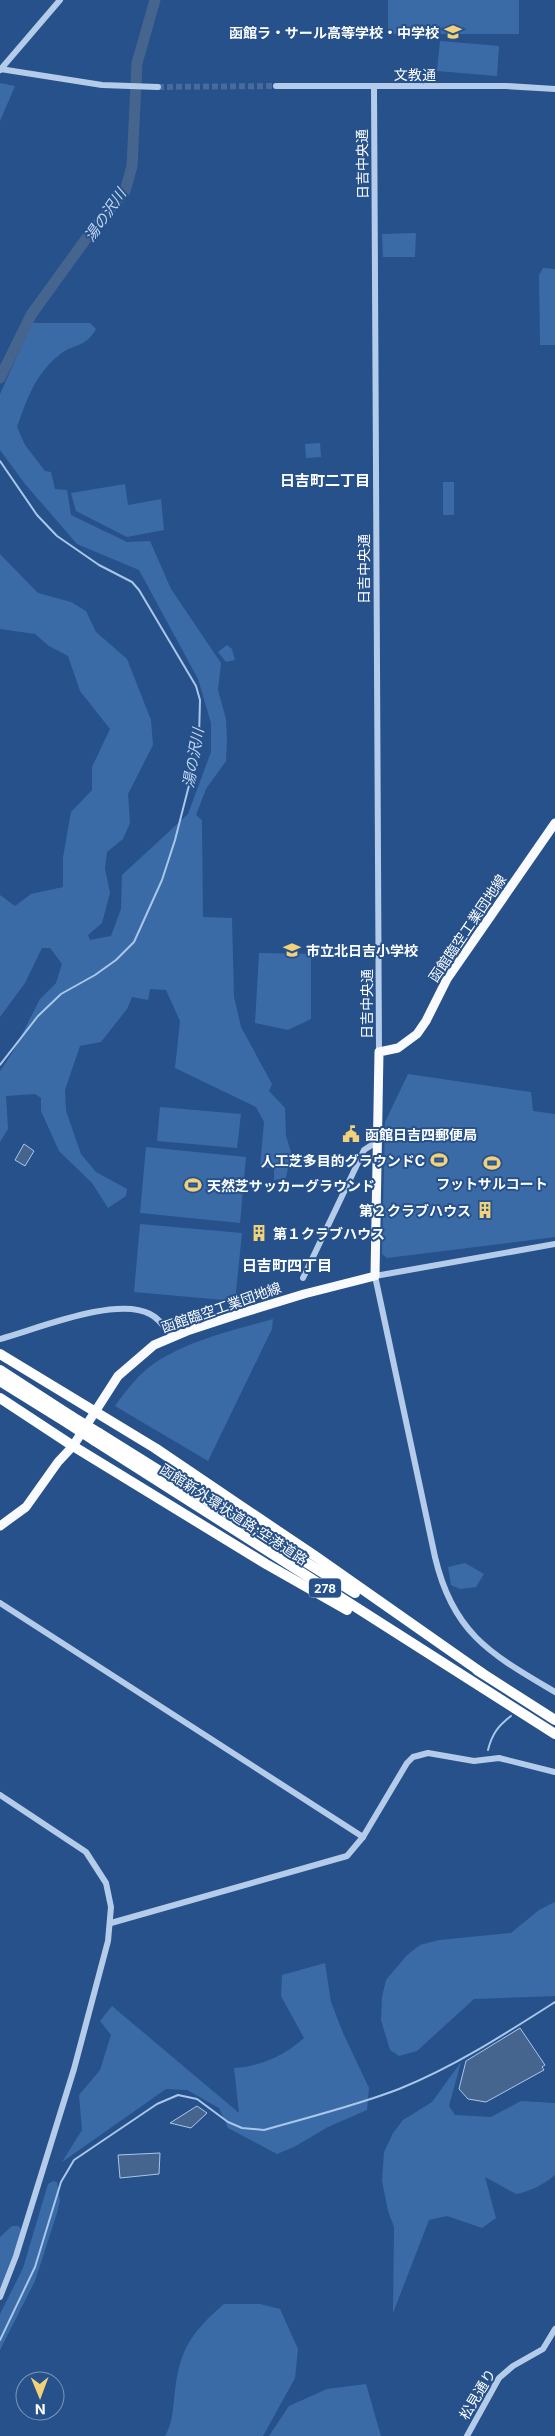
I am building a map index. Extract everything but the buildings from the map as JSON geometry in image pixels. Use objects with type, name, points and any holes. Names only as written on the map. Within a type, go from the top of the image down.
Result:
[{"type":"highway","points":[[0,1354],[155,1448],[315,1556],[482,1673]]},
{"type":"highway","name":"函館新外環状道路;空港道路","points":[[0,1370],[70,1420]]},
{"type":"highway","name":"函館新外環状道路;空港道路","points":[[0,1381],[70,1420],[482,1673],[555,1720]]},
{"type":"highway","points":[[0,1398],[73,1446],[266,1564],[442,1662]]},
{"type":"highway","name":"函館新外環状道路;空港道路","points":[[97,1437],[555,1734]]},
{"type":"main road","name":"函館臨空工業団地線","points":[[379,1052],[398,1048],[417,1034],[426,1021],[446,979],[555,823]]},
{"type":"main road","points":[[375,1276],[379,1052]]},
{"type":"main road","name":"函館臨空工業団地線","points":[[0,1526],[26,1507],[58,1462],[73,1446],[93,1412],[118,1376],[154,1345],[172,1336],[304,1294],[375,1276]]},
{"type":"street","points":[[0,70],[60,0]]},
{"type":"street","points":[[0,70],[102,85],[158,87]]},
{"type":"street","name":"文教通","points":[[276,86],[506,86],[555,89]]},
{"type":"street","name":"日吉中央通","points":[[374,86],[379,1052]]},
{"type":"street","points":[[303,1278],[364,1150],[378,1142]]},
{"type":"street","points":[[555,1244],[375,1276],[435,1556],[446,1595],[459,1618],[484,1647],[555,1692]]},
{"type":"street","points":[[0,1339],[101,1310],[120,1308],[136,1309],[150,1314],[172,1336]]},
{"type":"street","points":[[0,1602],[363,1837]]},
{"type":"street","points":[[111,1923],[338,1860],[353,1852],[407,1762],[413,1757],[428,1753],[474,1761],[499,1758],[555,1772]]},
{"type":"street","points":[[0,1795],[86,1852],[102,1874],[108,1887],[111,1923],[74,2069],[16,2256],[0,2296]]},
{"type":"street","name":"松見通り","points":[[467,2436],[498,2378],[513,2366],[543,2349],[555,2329]]},
{"type":"shaded area","points":[[388,0],[519,0],[519,34],[388,34]]},
{"type":"shaded area","points":[[440,41],[499,46],[497,76],[437,71]]},
{"type":"shaded area","points":[[0,83],[15,86],[0,121]]},
{"type":"shaded area","points":[[416,233],[415,257],[383,257],[382,234]]},
{"type":"shaded area","points":[[543,268],[555,269],[555,345],[540,345],[539,275]]},
{"type":"shaded area","points":[[32,323],[90,323],[96,329],[83,343],[68,349],[58,356],[38,379],[28,397],[17,427],[25,445],[45,471],[51,472],[55,489],[67,490],[71,515],[127,542],[150,541],[171,589],[221,663],[218,690],[226,719],[226,761],[206,789],[196,815],[202,820],[203,917],[232,918],[234,997],[241,1027],[272,1084],[269,1091],[285,1108],[286,1136],[291,1152],[286,1178],[274,1180],[274,1169],[260,1166],[264,1122],[256,1107],[175,1068],[180,1021],[166,990],[150,989],[148,1000],[132,997],[127,1009],[101,1042],[80,1046],[65,1090],[66,1111],[81,1154],[96,1172],[127,1189],[126,1196],[108,1208],[92,1183],[59,1151],[41,1111],[41,1098],[35,1094],[6,1096],[8,1129],[0,1142],[0,1071],[14,1050],[40,999],[56,983],[62,964],[50,948],[42,948],[25,983],[0,1017],[0,895],[15,906],[31,894],[63,887],[63,857],[71,812],[92,790],[92,767],[110,729],[80,691],[68,656],[49,646],[35,634],[0,629],[0,554],[38,593],[71,602],[86,611],[96,632],[127,659],[151,720],[153,745],[128,794],[130,823],[123,839],[107,852],[105,869],[110,893],[102,923],[88,935],[90,940],[111,936],[121,909],[122,875],[188,814],[211,752],[211,723],[198,679],[139,570],[77,544],[25,484],[0,450],[0,394]]},
{"type":"shaded area","points":[[320,443],[321,457],[306,458],[305,444]]},
{"type":"shaded area","points":[[443,482],[454,482],[454,515],[443,515]]},
{"type":"shaded area","points":[[125,484],[128,505],[161,499],[164,530],[127,537],[76,511],[71,493]]},
{"type":"shaded area","points":[[227,645],[232,649],[235,660],[226,662],[218,652]]},
{"type":"shaded area","points":[[259,953],[311,954],[311,1019],[288,1030],[255,1023]]},
{"type":"shaded area","points":[[408,1074],[531,1092],[533,1111],[555,1114],[555,1237],[387,1258],[382,1254],[385,1122]]},
{"type":"shaded area","points":[[160,1107],[241,1114],[237,1148],[157,1141]]},
{"type":"shaded area","points":[[24,1144],[34,1151],[25,1166],[15,1160]]},
{"type":"shaded area","name":"天然芝サッカーグラウンド","points":[[146,1147],[246,1157],[240,1223],[140,1213]]},
{"type":"shaded area","points":[[140,1224],[242,1233],[235,1301],[134,1292]]},
{"type":"shaded area","points":[[273,1319],[272,1329],[208,1461],[115,1406],[126,1391],[148,1368],[162,1359],[208,1338]]},
{"type":"shaded area","points":[[465,1563],[484,1574],[476,1587],[460,1589],[451,1585],[448,1567]]},
{"type":"shaded area","points":[[555,1902],[555,1996],[474,1999],[417,2051],[399,2056],[390,2050],[381,2020],[382,1997],[386,1980],[407,1955],[420,1945],[439,1940],[511,1933],[539,1910]]},
{"type":"shaded area","points":[[325,1963],[331,2002],[343,2033],[369,2088],[367,2110],[328,2127],[294,2147],[277,2154],[228,2128],[219,2108],[187,2090],[166,2089],[62,2162],[82,2130],[79,2095],[100,2070],[111,2035],[100,2021],[112,2006],[239,2113],[234,2068],[262,2063],[272,2059],[289,2050],[304,2038],[281,1996],[282,1975]]},
{"type":"shaded area","points":[[520,2028],[545,2065],[542,2067],[544,2070],[486,2102],[468,2099],[459,2089],[466,2061]]},
{"type":"shaded area","points":[[461,2062],[449,2106],[455,2115],[491,2117],[521,2101],[555,2103],[555,2175],[537,2187],[516,2194],[485,2177],[496,2218],[482,2228],[447,2216],[429,2220],[393,2313],[394,2227],[388,2211],[382,2181],[384,2152],[393,2133],[403,2120],[432,2102]]},
{"type":"shaded area","points":[[197,2106],[207,2113],[191,2128],[170,2123]]},
{"type":"shaded area","points":[[160,2153],[159,2174],[120,2178],[118,2155]]},
{"type":"shaded area","points":[[53,2181],[57,2182],[60,2201],[57,2213],[35,2281],[0,2350],[0,2314],[23,2268],[48,2184]]},
{"type":"shaded area","points":[[12,2226],[19,2226],[22,2232],[0,2288],[0,2237]]},
{"type":"shaded area","points":[[224,2304],[260,2304],[280,2309],[298,2349],[295,2378],[263,2436],[165,2436],[171,2420],[177,2376],[184,2352],[196,2332]]},
{"type":"shaded area","points":[[366,2384],[381,2436],[269,2436],[289,2406],[327,2389]]},
{"type":"waterway","name":"湯の沢川","points":[[0,378],[31,315],[91,232],[125,191],[132,166],[137,63],[155,0]]},
{"type":"waterway","name":"湯の沢川","points":[[0,461],[37,515],[57,536],[99,565],[132,582],[139,590],[196,686],[200,700],[199,737],[195,762],[175,840],[162,880],[134,942],[116,960],[95,975],[61,994],[38,1016],[0,1065]]},
{"type":"waterway","points":[[488,1750],[491,1739],[496,1731],[511,1716]]},
{"type":"waterway","points":[[0,2340],[35,2267],[61,2182],[74,2160],[157,2104],[178,2095],[197,2099],[228,2122],[242,2128],[264,2130],[366,2101],[440,2071],[555,2002]]},
{"type":"tunnel","points":[[158,87],[276,86]]},
{"type":"place","name":"函館ラ・サール高等学校・中学校","points":[[453,32]]},
{"type":"place","name":"市立北日吉小学校","points":[[292,950]]},
{"type":"place","name":"函館日吉四郵便局","points":[[351,1134]]},
{"type":"place","name":"人工芝多目的グラウンドC","points":[[439,1160]]},
{"type":"place","name":"フットサルコート","points":[[492,1163]]},
{"type":"place","name":"天然芝サッカーグラウンド","points":[[193,1185]]},
{"type":"place","name":"第２クラブハウス","points":[[485,1210]]},
{"type":"place","name":"第１クラブハウス","points":[[259,1233]]},
{"type":"district","name":"日吉町二丁目","points":[[325,480]]},
{"type":"district","name":"日吉町四丁目","points":[[287,1265]]}]
